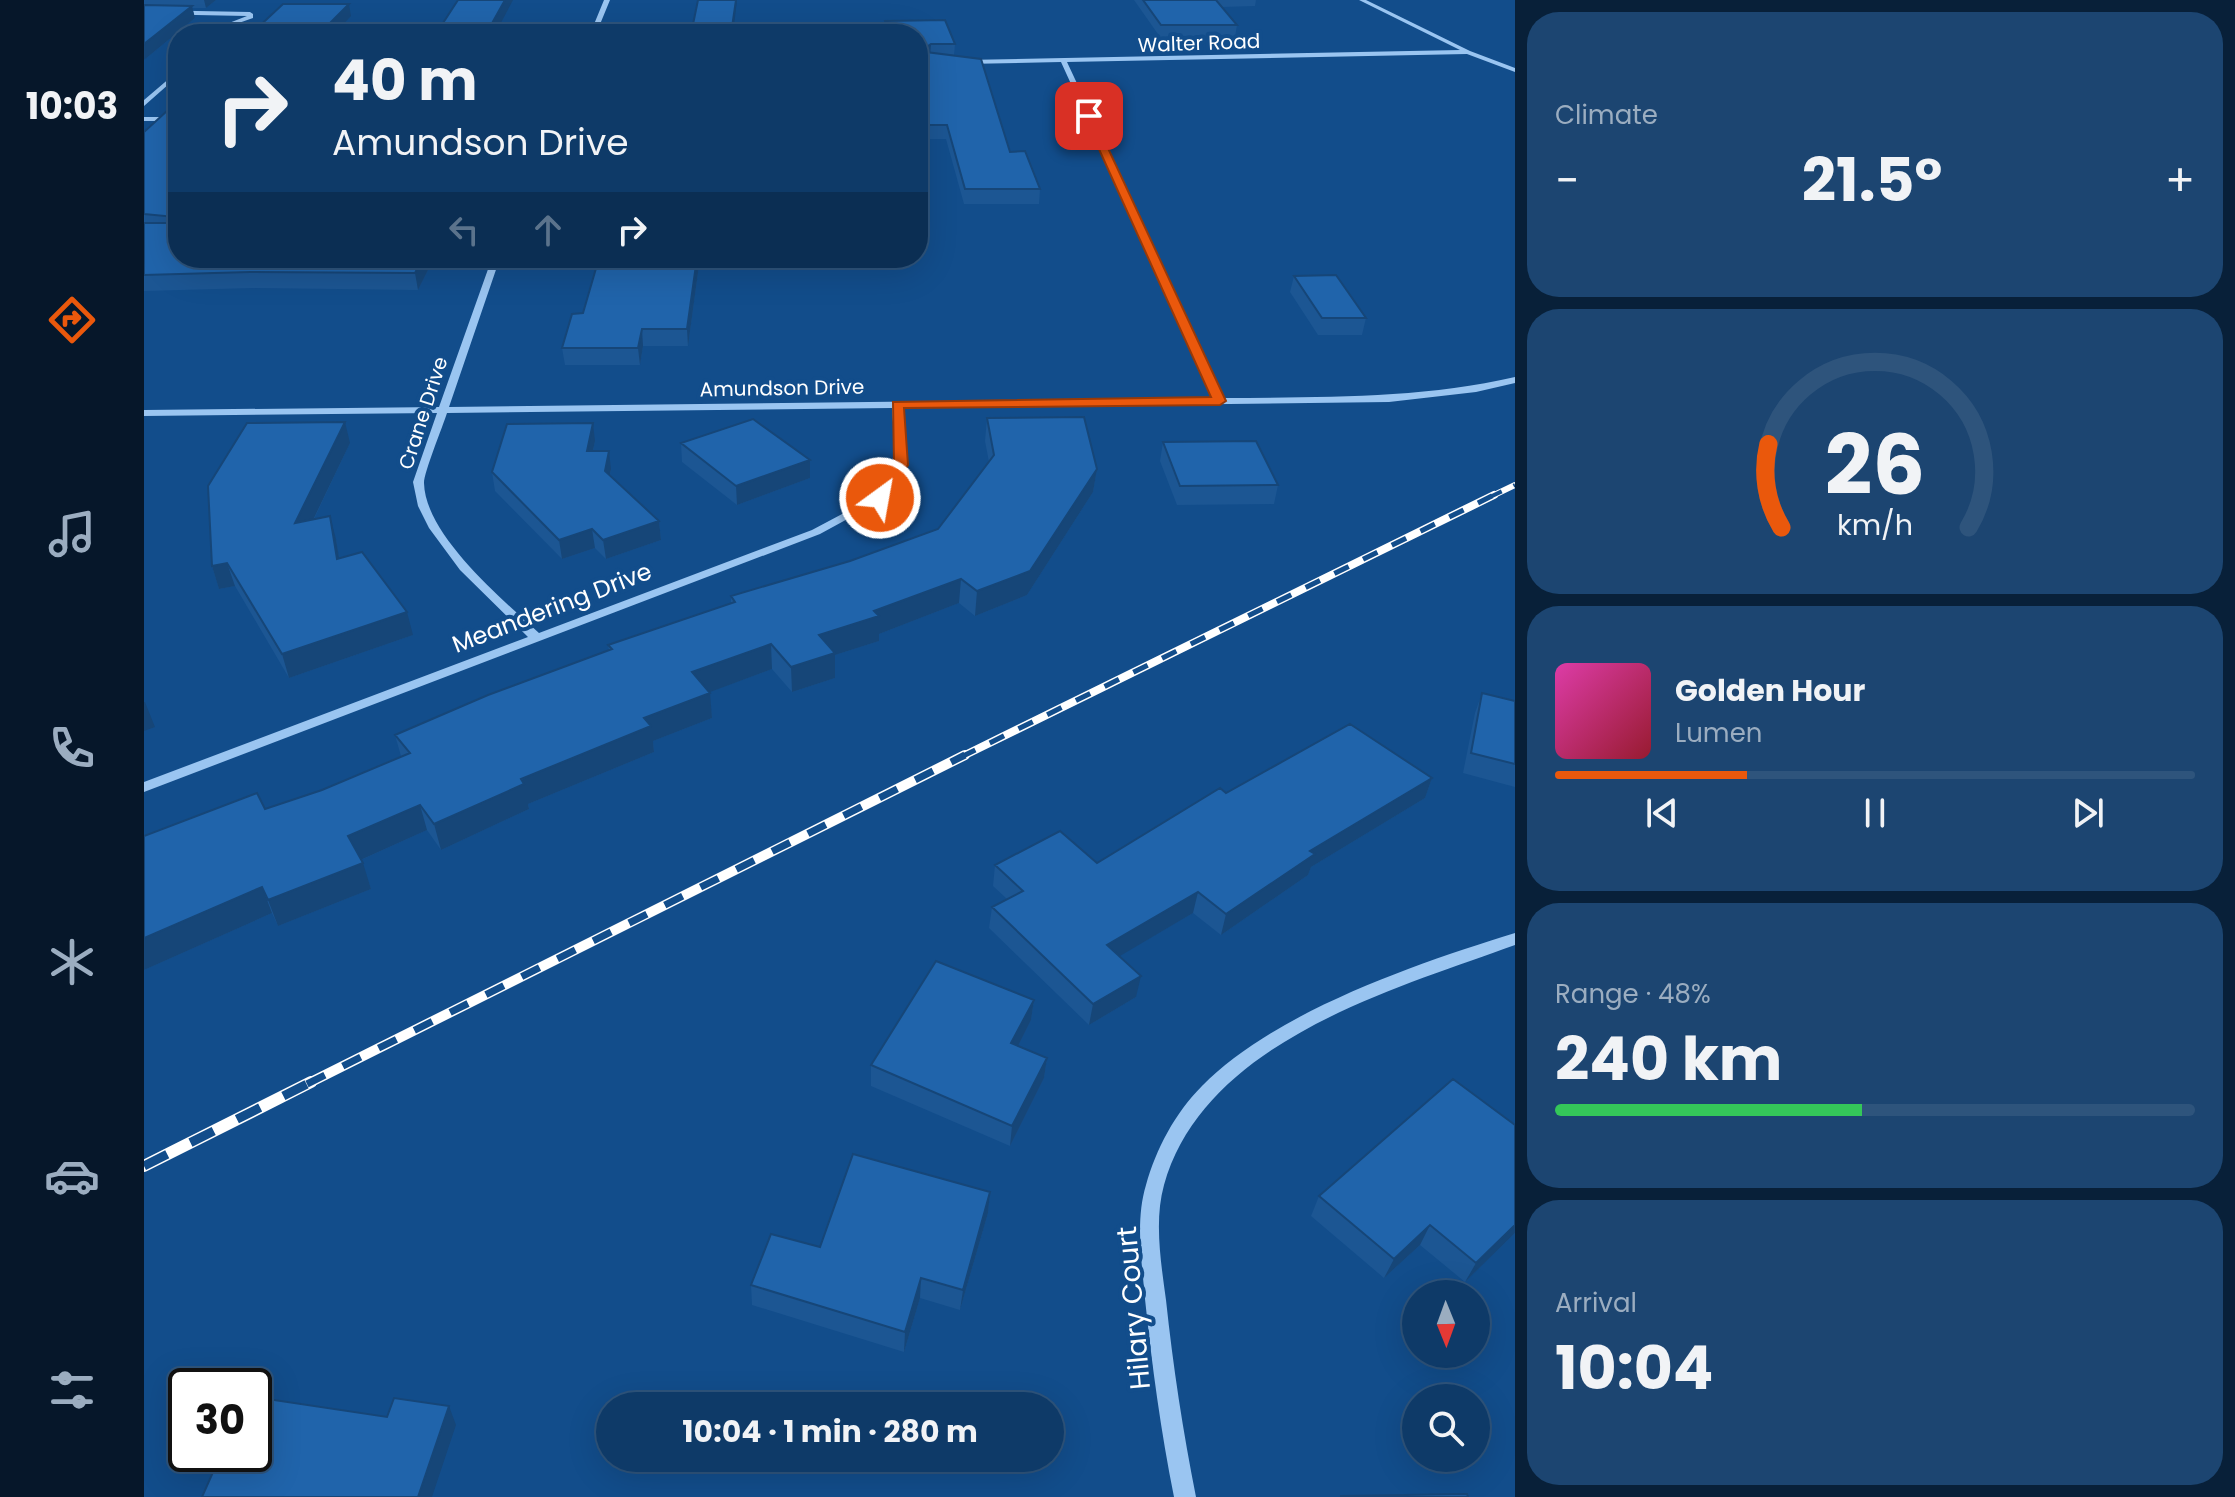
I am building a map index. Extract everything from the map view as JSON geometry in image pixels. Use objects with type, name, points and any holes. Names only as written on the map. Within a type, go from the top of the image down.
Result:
[{"type":"street","points":[[597,24],[607,0]]},
{"type":"street","points":[[1362,0],[1468,52],[1515,70]]},
{"type":"street","points":[[144,12],[250,14],[250,18],[231,24]]},
{"type":"street","name":"Walter Road","points":[[960,62],[1468,52]]},
{"type":"street","points":[[1064,62],[1220,401]]},
{"type":"street","points":[[144,104],[168,82]]},
{"type":"street","points":[[144,119],[168,119]]},
{"type":"street","name":"Crane Drive","points":[[492,268],[418,482],[422,505],[439,538],[536,637]]},
{"type":"street","name":"Amundson Drive","points":[[144,413],[1389,399],[1476,389],[1515,380]]},
{"type":"street","name":"Meandering Drive","points":[[144,787],[816,532],[880,498],[901,465],[897,404]]},
{"type":"street","name":"Hilary Court","points":[[1185,1497],[1172,1427],[1150,1246],[1155,1185],[1172,1135],[1206,1094],[1256,1051],[1329,1008],[1515,939]]},
{"type":"building","points":[[458,0],[505,0],[492,24],[262,24],[283,4],[349,4],[330,23],[443,23]]},
{"type":"building","points":[[698,0],[736,0],[732,24],[693,24]]},
{"type":"building","points":[[1143,0],[1216,0],[1237,25],[1161,25]]},
{"type":"building","points":[[144,5],[192,6],[168,24],[144,44]]},
{"type":"building","points":[[945,20],[955,44],[928,46],[928,24],[886,24],[885,21]]},
{"type":"building","points":[[928,52],[981,59],[1010,152],[1025,151],[1040,189],[965,189],[947,125],[928,125]]},
{"type":"building","points":[[168,110],[168,216],[144,214],[144,132]]},
{"type":"building","points":[[144,223],[168,223],[168,268],[418,268],[415,273],[144,275]]},
{"type":"building","points":[[596,268],[696,268],[687,329],[642,329],[638,348],[562,348],[572,314],[583,313]]},
{"type":"building","points":[[1336,275],[1366,318],[1322,318],[1294,276]]},
{"type":"building","points":[[1084,417],[1097,469],[1030,571],[977,591],[961,579],[874,611],[879,616],[819,635],[835,653],[791,667],[771,644],[692,672],[710,693],[644,718],[651,726],[521,779],[524,784],[434,824],[420,805],[348,836],[363,863],[268,900],[262,887],[144,938],[144,836],[257,793],[265,809],[322,790],[410,753],[395,735],[488,695],[612,649],[608,645],[735,602],[731,596],[850,561],[938,529],[994,455],[987,418]]},
{"type":"building","points":[[753,419],[810,460],[736,486],[681,443]]},
{"type":"building","points":[[345,422],[295,523],[330,516],[337,559],[362,552],[407,612],[282,654],[227,563],[212,566],[208,486],[247,423]]},
{"type":"building","points":[[593,423],[587,451],[609,451],[605,471],[659,521],[603,540],[592,529],[559,540],[492,472],[507,424]]},
{"type":"building","points":[[1256,441],[1278,485],[1180,486],[1163,442]]},
{"type":"building","points":[[1482,693],[1515,701],[1515,764],[1471,753]]},
{"type":"building","points":[[1350,724],[1432,778],[1310,851],[1315,854],[1226,914],[1198,892],[1107,945],[1141,976],[1093,1004],[992,907],[1023,891],[995,865],[1060,831],[1097,863],[1220,788],[1226,793]]},
{"type":"building","points":[[936,961],[1034,1000],[1011,1043],[1047,1058],[1012,1126],[871,1065]]},
{"type":"building","points":[[1453,1079],[1515,1125],[1515,1225],[1476,1263],[1430,1225],[1394,1259],[1319,1196]]},
{"type":"building","points":[[853,1154],[990,1192],[963,1290],[921,1278],[905,1332],[751,1285],[771,1234],[820,1247]]},
{"type":"building","points":[[394,1398],[449,1406],[418,1497],[202,1497],[213,1472],[272,1472],[272,1400],[387,1417]]},
{"type":"building","points":[[1467,1494],[1468,1497],[1340,1496]]},
{"type":"railway","points":[[1490,497],[1515,485]]},
{"type":"railway","points":[[961,757],[1494,495]]},
{"type":"railway","points":[[961,757],[965,755]]},
{"type":"railway","points":[[311,1082],[961,757]]},
{"type":"railway","points":[[144,1166],[311,1082]]},
{"type":"railway","points":[[307,1084],[311,1082]]},
{"type":"route","points":[[880,498],[901,465],[897,404],[1220,401],[1089,116]]}]
